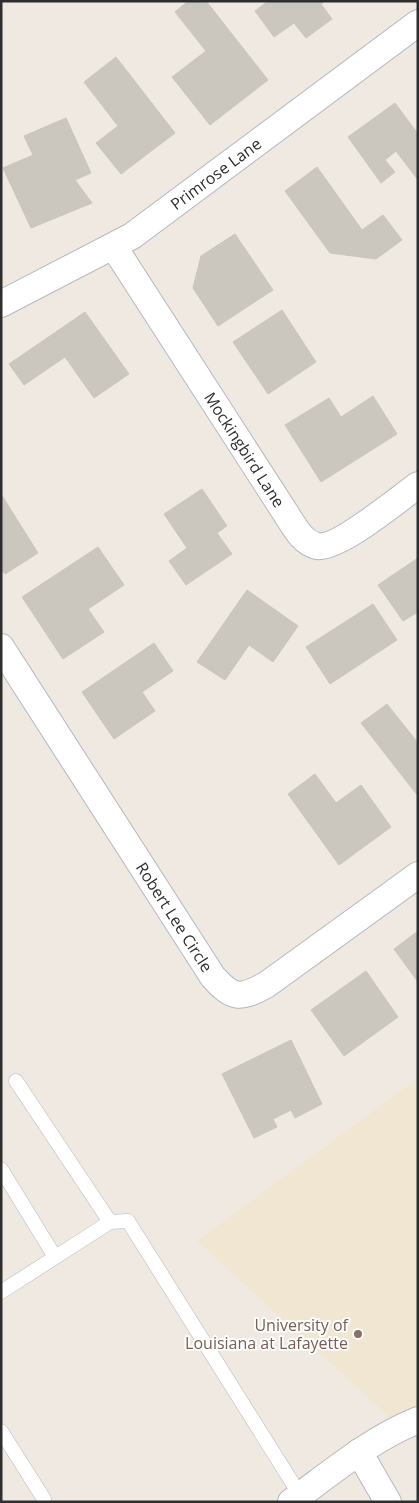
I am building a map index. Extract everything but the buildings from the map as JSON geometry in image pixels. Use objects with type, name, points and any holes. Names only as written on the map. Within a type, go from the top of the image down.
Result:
[{"type":"street","name":"Primrose Lane","points":[[1,304],[132,236],[418,23]]},
{"type":"street","name":"Mockingbird Lane","points":[[114,247],[290,520],[302,537],[310,544],[319,547],[338,542],[418,485]]},
{"type":"street","name":"Robert Lee Circle","points":[[1,647],[213,978],[233,995],[249,994],[266,986],[418,875]]},
{"type":"street","points":[[296,1498],[359,1452],[401,1427],[418,1420]]},
{"type":"street","points":[[359,1452],[388,1502]]},
{"type":"lane","points":[[16,1081],[110,1222]]},
{"type":"lane","points":[[1,1169],[55,1257]]},
{"type":"lane","points":[[1,1292],[110,1222],[128,1221],[296,1498]]},
{"type":"lane","points":[[1,1431],[43,1501]]},
{"type":"shaded area","name":"University of Louisiana at Lafayette","points":[[418,1078],[418,1443],[197,1241]]},
{"type":"place","name":"University of Louisiana at Lafayette","points":[[358,1334]]}]
